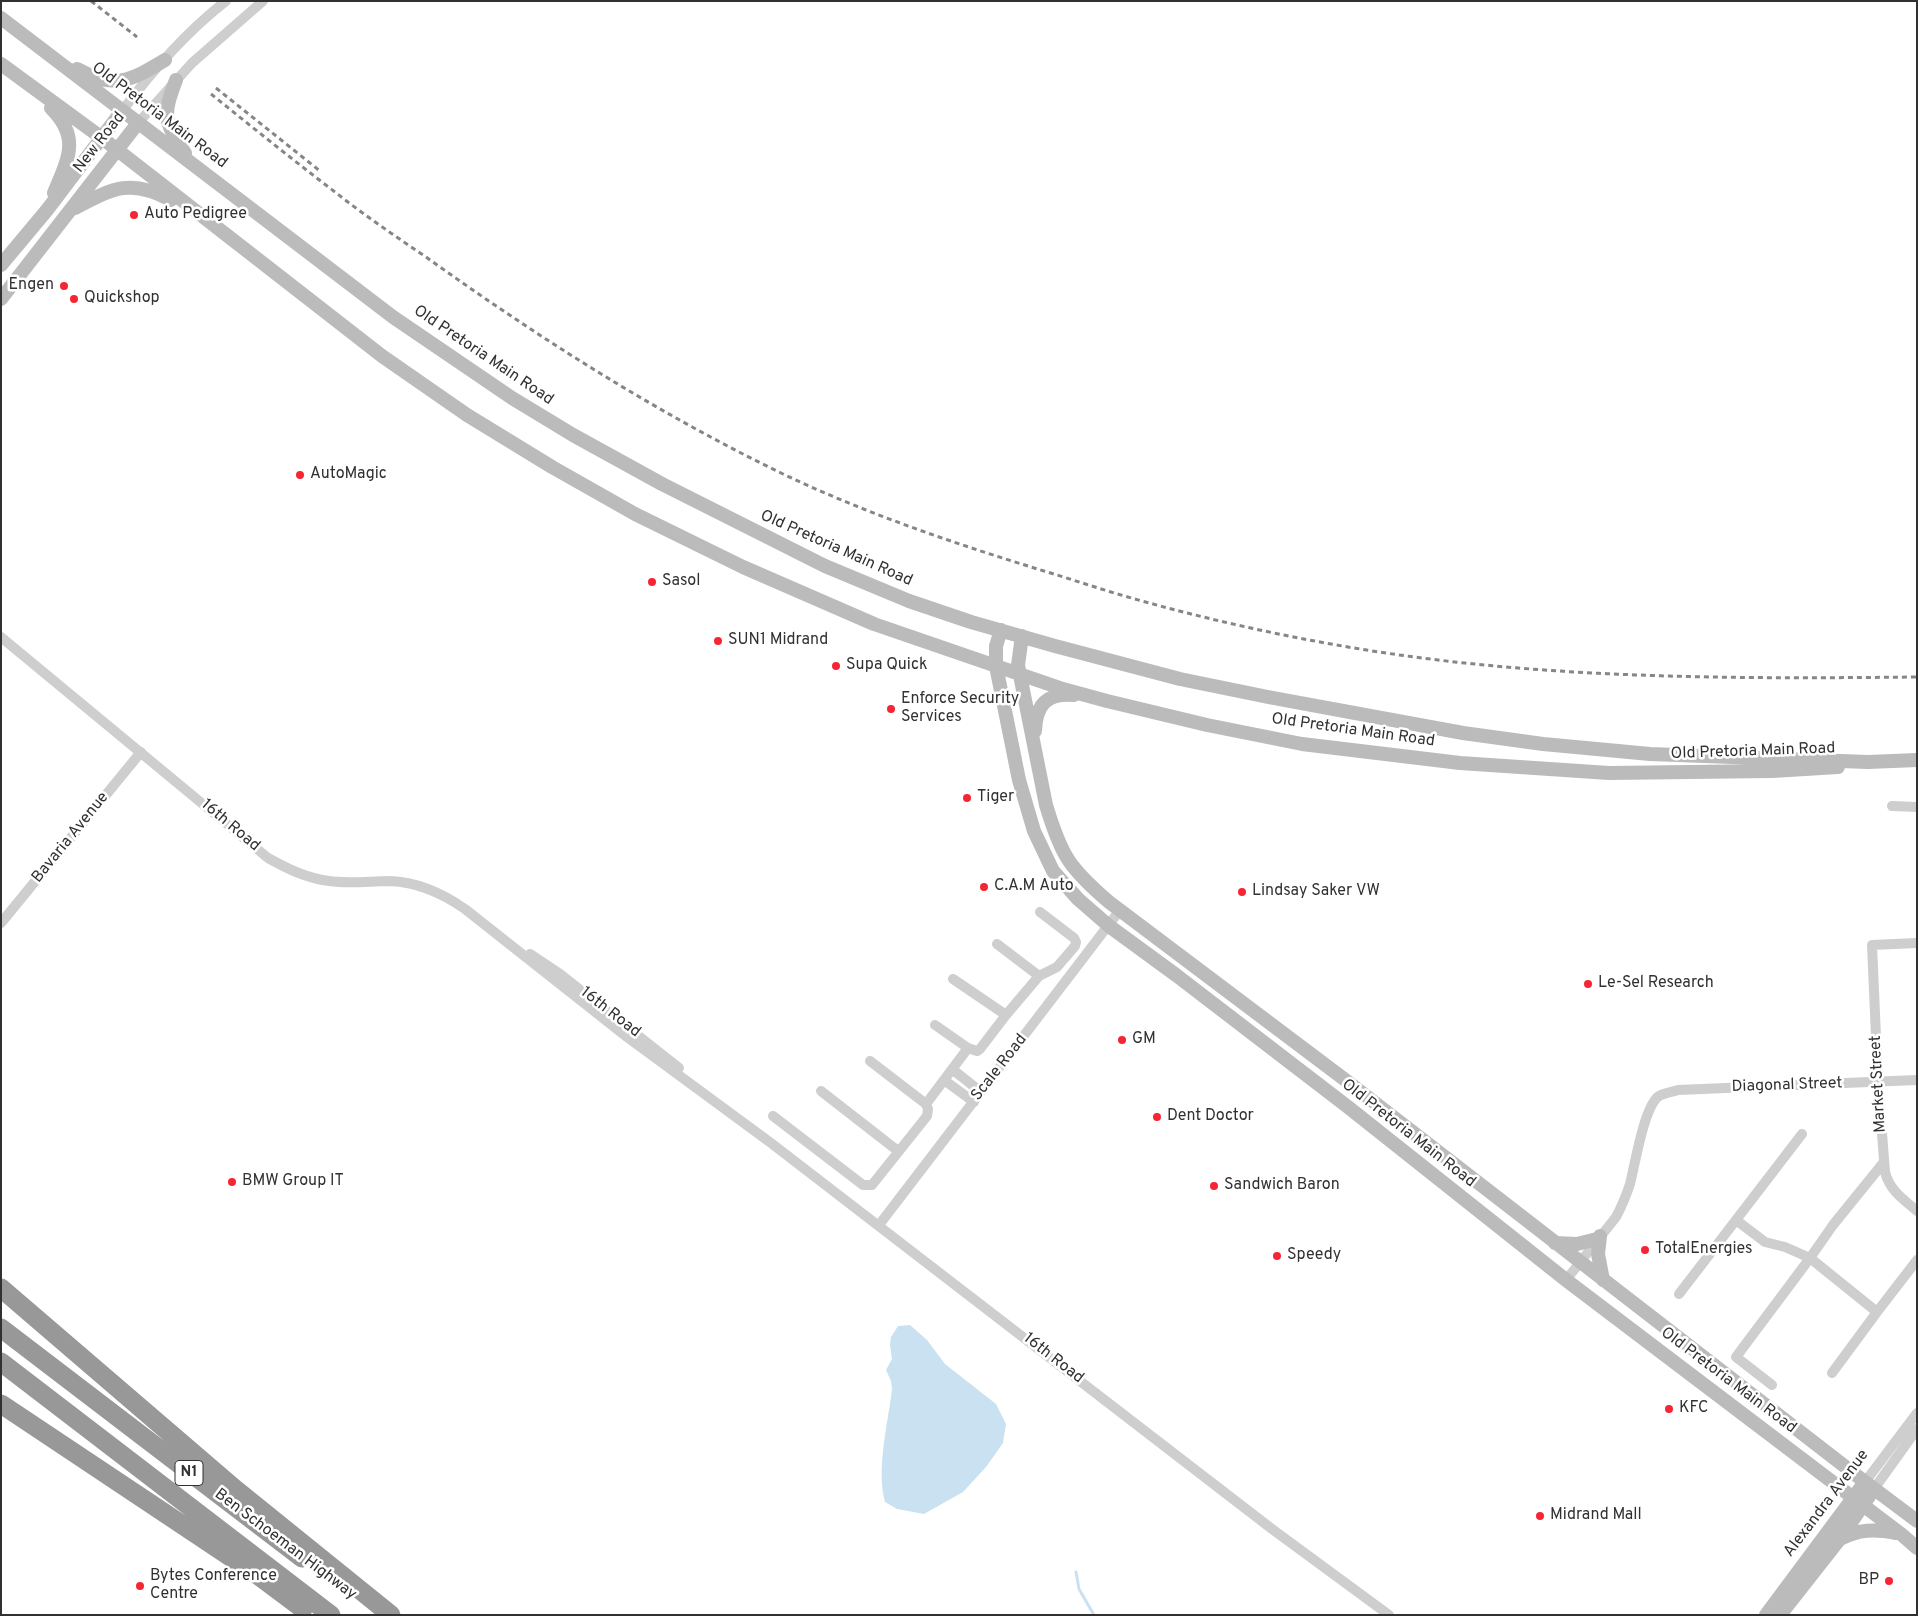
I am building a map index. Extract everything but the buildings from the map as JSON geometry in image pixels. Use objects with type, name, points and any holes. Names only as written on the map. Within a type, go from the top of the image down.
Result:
[{"type":"highway","points":[[1,1288],[220,1476],[391,1615]]},
{"type":"highway","name":"Ben Schoeman Highway","points":[[1,1328],[248,1518],[379,1615]]},
{"type":"highway","name":"Ben Schoeman Highway","points":[[1,1362],[332,1615]]},
{"type":"highway","points":[[1,1404],[256,1574],[310,1615]]},
{"type":"main road","name":"Old Pretoria Main Road","points":[[1,18],[393,317],[512,398],[573,435],[654,480],[825,566],[909,602],[1096,658],[1214,686],[1489,737],[1558,746],[1640,753],[1868,762],[1917,760]]},
{"type":"main road","points":[[41,50],[85,74],[110,82],[135,77],[165,60]]},
{"type":"main road","name":"Old Pretoria Main Road","points":[[1,64],[102,138],[410,377],[475,420],[574,479],[686,539],[805,595],[901,634],[1107,701],[1207,725],[1302,744],[1526,769],[1616,773],[1815,769],[1868,762]]},
{"type":"main road","points":[[176,80],[168,107],[168,121],[174,137],[191,162]]},
{"type":"main road","points":[[26,83],[55,112],[69,135],[70,146],[67,160],[47,210]]},
{"type":"main road","name":"New Road","points":[[1,265],[47,210],[122,111]]},
{"type":"main road","name":"New Road","points":[[1,299],[138,123]]},
{"type":"main road","points":[[70,211],[105,192],[118,188],[136,188],[150,190],[164,196],[205,219]]},
{"type":"main road","name":"Old Pretoria Main Road","points":[[1001,630],[996,646],[996,666],[1019,780],[1036,838],[1060,880],[1085,906],[1332,1095],[1566,1280],[1917,1548]]},
{"type":"main road","name":"Old Pretoria Main Road","points":[[1022,636],[1018,661],[1049,818],[1061,850],[1080,876],[1120,910],[1340,1076],[1580,1263],[1917,1520]]},
{"type":"main road","points":[[1034,749],[1036,716],[1038,709],[1045,701],[1055,696],[1066,695],[1107,701]]},
{"type":"main road","points":[[1555,1243],[1577,1244],[1598,1238],[1598,1254],[1603,1280]]},
{"type":"main road","name":"Alexandra Avenue","points":[[1766,1615],[1870,1486]]},
{"type":"main road","name":"Alexandra Avenue","points":[[1780,1615],[1839,1540],[1858,1502]]},
{"type":"main road","points":[[1839,1540],[1852,1532],[1865,1530],[1901,1534]]},
{"type":"street","name":"New Road","points":[[122,111],[146,79],[226,1]]},
{"type":"street","name":"New Road","points":[[138,123],[202,53],[264,1]]},
{"type":"street","name":"16th Road","points":[[1,637],[268,858],[293,872],[328,881],[390,881],[424,887],[449,898],[497,934],[539,960],[581,990],[664,1055],[717,1102],[1265,1523],[1389,1615]]},
{"type":"street","name":"Bavaria Avenue","points":[[1,923],[141,752]]},
{"type":"street","points":[[1892,806],[1917,807]]},
{"type":"street","name":"Scale Road","points":[[879,1225],[1120,910]]},
{"type":"street","points":[[935,1025],[968,1048],[977,1051],[1039,976],[1057,967],[1076,942],[1040,912]]},
{"type":"street","points":[[997,944],[1039,976]]},
{"type":"street","name":"Market Street","points":[[1917,944],[1872,945],[1878,1082],[1884,1162],[1890,1187],[1917,1211]]},
{"type":"street","points":[[953,979],[1006,1015]]},
{"type":"street","points":[[926,1104],[968,1048]]},
{"type":"street","points":[[773,1116],[867,1186],[872,1185],[928,1116],[928,1109],[926,1104],[870,1061]]},
{"type":"street","points":[[952,1069],[982,1092]]},
{"type":"street","points":[[944,1080],[974,1102]]},
{"type":"street","name":"Diagonal Street","points":[[1598,1238],[1622,1207],[1647,1114],[1653,1102],[1659,1096],[1678,1090],[1917,1080]]},
{"type":"street","points":[[821,1090],[898,1151]]},
{"type":"street","points":[[1679,1294],[1802,1134]]},
{"type":"street","points":[[1772,1386],[1736,1357],[1810,1258],[1832,1225],[1884,1162]]},
{"type":"street","points":[[1736,1220],[1765,1242],[1785,1247],[1810,1258],[1877,1312]]},
{"type":"street","points":[[1566,1280],[1598,1238]]},
{"type":"street","points":[[1832,1373],[1917,1260]]},
{"type":"street","name":"Alexandra Avenue","points":[[1870,1486],[1917,1413]]},
{"type":"street","name":"Alexandra Avenue","points":[[1870,1486],[1917,1429]]},
{"type":"water","points":[[910,1325],[927,1340],[945,1364],[996,1404],[1006,1424],[1003,1443],[986,1467],[963,1492],[924,1514],[897,1509],[885,1502],[883,1489],[882,1461],[892,1389],[886,1370],[892,1359],[891,1337],[898,1326]]},
{"type":"waterway","points":[[1076,1572],[1079,1589],[1094,1615]]},
{"type":"railway","points":[[91,1],[137,37]]},
{"type":"railway","points":[[216,88],[320,171]]},
{"type":"railway","points":[[211,94],[368,217],[555,345],[644,400],[736,450],[815,489],[945,539],[1117,594],[1196,615],[1305,639],[1429,659],[1568,672],[1638,675],[1777,678],[1917,677]]},
{"type":"place","name":"Auto Pedigree","points":[[134,215]]},
{"type":"place","name":"Engen","points":[[64,286]]},
{"type":"place","name":"Quickshop","points":[[74,299]]},
{"type":"place","name":"AutoMagic","points":[[300,475]]},
{"type":"place","name":"Sasol","points":[[652,582]]},
{"type":"place","name":"SUN1 Midrand","points":[[718,641]]},
{"type":"place","name":"Supa Quick","points":[[836,666]]},
{"type":"place","name":"Enforce Security Services","points":[[891,709]]},
{"type":"place","name":"Tiger","points":[[967,798]]},
{"type":"place","name":"C.A.M Auto","points":[[984,887]]},
{"type":"place","name":"Lindsay Saker VW","points":[[1242,892]]},
{"type":"place","name":"Le-Sel Research","points":[[1588,984]]},
{"type":"place","name":"GM","points":[[1122,1040]]},
{"type":"place","name":"Dent Doctor","points":[[1157,1117]]},
{"type":"place","name":"BMW Group IT","points":[[232,1182]]},
{"type":"place","name":"Sandwich Baron","points":[[1214,1186]]},
{"type":"place","name":"TotalEnergies","points":[[1645,1250]]},
{"type":"place","name":"Speedy","points":[[1277,1256]]},
{"type":"place","name":"KFC","points":[[1669,1409]]},
{"type":"place","name":"Midrand Mall","points":[[1540,1516]]},
{"type":"place","name":"BP","points":[[1889,1581]]},
{"type":"place","name":"Bytes Conference Centre","points":[[140,1586]]}]
